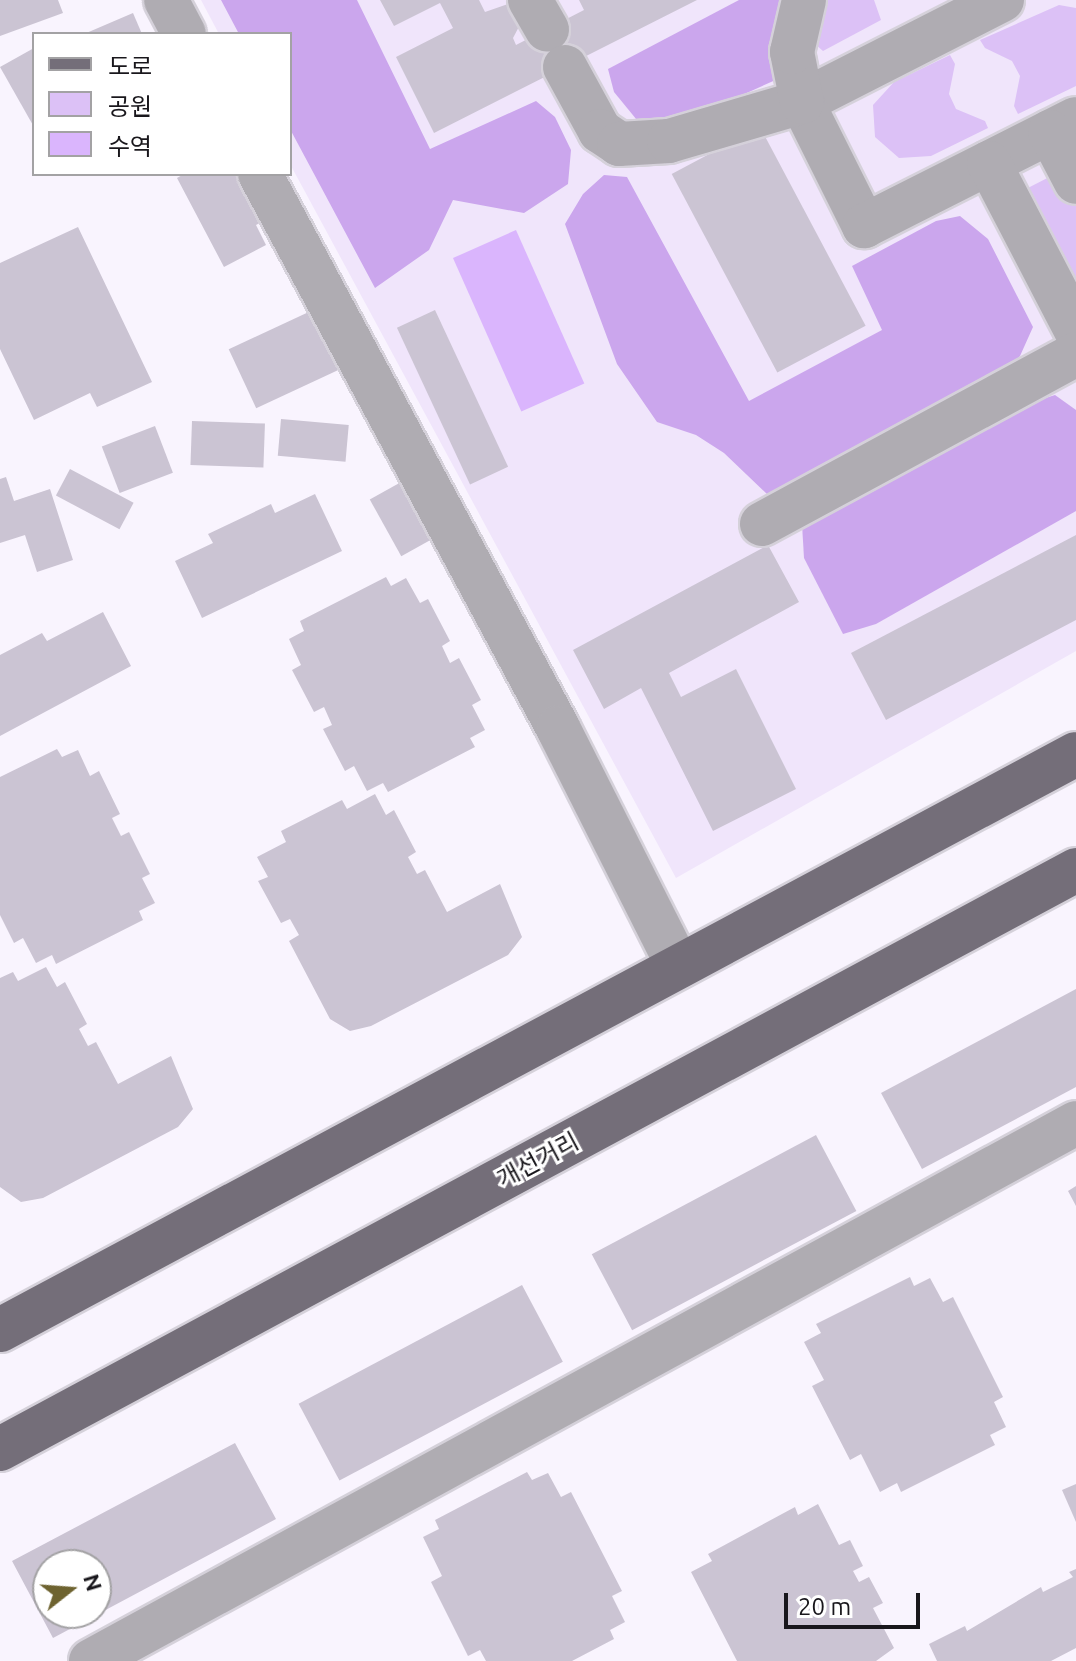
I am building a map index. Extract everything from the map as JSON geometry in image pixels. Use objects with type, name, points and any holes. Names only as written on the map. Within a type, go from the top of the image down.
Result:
[{"type":"main road","points":[[0,1330],[1076,754]]},
{"type":"main road","name":"개선거리","points":[[0,1449],[1076,870]]},
{"type":"street","points":[[166,0],[183,32]]},
{"type":"street","points":[[804,0],[792,52],[802,102],[864,226],[1063,126],[1076,182]]},
{"type":"street","points":[[547,32],[600,131],[619,144],[669,141],[802,102],[1002,0]]},
{"type":"street","points":[[989,163],[1076,330]]},
{"type":"street","points":[[261,176],[544,702],[678,966]]},
{"type":"street","points":[[762,524],[1076,354]]},
{"type":"street","points":[[91,1661],[1076,1123]]},
{"type":"shaded area","points":[[201,0],[1076,0],[1076,651],[676,878],[292,168],[292,32],[218,32]]},
{"type":"shaded area","points":[[221,0],[357,0],[430,149],[536,101],[555,117],[571,150],[568,184],[524,213],[453,200],[429,250],[375,288],[292,133],[292,32],[238,32]]},
{"type":"shaded area","points":[[739,0],[791,0],[780,78],[666,129],[641,125],[614,92],[608,69]]},
{"type":"shaded area","points":[[604,175],[627,177],[749,401],[882,330],[852,266],[936,221],[960,216],[988,239],[1033,327],[1020,356],[994,386],[819,476],[767,494],[724,453],[696,435],[657,422],[617,364],[565,224],[583,194]]},
{"type":"shaded area","points":[[1055,395],[1076,410],[1076,511],[876,624],[843,634],[804,558],[802,524],[1008,410]]},
{"type":"green space","points":[[823,0],[874,0],[881,20],[823,51],[815,44]]},
{"type":"green space","points":[[1059,5],[1076,8],[1076,86],[1018,114],[1014,106],[1020,76],[1012,61],[985,48],[980,40]]},
{"type":"green space","points":[[950,55],[955,64],[949,94],[956,109],[985,121],[988,128],[931,156],[899,158],[875,137],[873,105],[894,82]]},
{"type":"green space","points":[[1061,171],[1076,200],[1076,289],[1022,191]]},
{"type":"water","points":[[516,230],[584,383],[521,412],[453,258]]},
{"type":"building","points":[[0,0],[58,0],[63,13],[0,36]]},
{"type":"building","points":[[380,0],[479,0],[485,12],[508,4],[523,19],[513,38],[516,45],[584,10],[579,0],[697,0],[434,133],[396,57],[453,28],[440,3],[394,26]]},
{"type":"building","points":[[133,13],[141,32],[89,32]]},
{"type":"building","points":[[32,49],[32,123],[0,67]]},
{"type":"building","points":[[760,127],[866,326],[777,373],[672,174]]},
{"type":"building","points":[[249,176],[271,217],[256,225],[266,245],[224,267],[177,178]]},
{"type":"building","points":[[78,227],[152,382],[97,407],[90,393],[34,420],[0,349],[0,263]]},
{"type":"building","points":[[313,310],[340,369],[256,408],[229,349]]},
{"type":"building","points":[[435,310],[508,467],[470,485],[397,328]]},
{"type":"building","points":[[281,419],[349,425],[346,462],[278,456]]},
{"type":"building","points":[[192,421],[265,424],[263,468],[190,465]]},
{"type":"building","points":[[155,426],[173,473],[120,493],[102,446]]},
{"type":"building","points":[[70,469],[134,503],[119,529],[56,495]]},
{"type":"building","points":[[6,477],[14,501],[50,489],[73,560],[37,572],[25,535],[0,543],[0,479]]},
{"type":"building","points":[[403,481],[435,538],[401,556],[370,499]]},
{"type":"building","points":[[315,494],[342,551],[202,618],[175,561],[213,543],[208,534],[271,504],[275,513]]},
{"type":"building","points":[[1076,535],[1076,620],[886,720],[851,653]]},
{"type":"building","points":[[768,545],[799,602],[669,673],[681,697],[736,669],[796,789],[713,831],[641,688],[604,709],[573,650]]},
{"type":"building","points":[[386,577],[391,586],[406,578],[420,603],[428,599],[450,641],[442,646],[450,663],[459,658],[481,700],[472,705],[485,730],[470,738],[475,747],[388,792],[383,783],[367,791],[354,766],[345,771],[323,729],[332,725],[324,707],[314,712],[292,670],[301,665],[289,639],[304,631],[300,621]]},
{"type":"building","points":[[103,612],[131,666],[0,736],[0,655],[42,633],[47,641]]},
{"type":"building","points":[[57,749],[62,757],[78,750],[90,776],[99,771],[120,814],[112,818],[121,836],[129,832],[150,874],[142,878],[155,903],[139,911],[143,920],[56,964],[52,955],[36,963],[23,938],[14,943],[0,915],[0,777]]},
{"type":"building","points":[[375,794],[386,815],[394,810],[416,852],[408,857],[417,874],[425,870],[447,912],[500,884],[522,937],[508,955],[371,1026],[350,1031],[330,1019],[289,941],[299,935],[290,919],[281,923],[258,881],[268,877],[257,857],[286,842],[281,831],[342,800],[347,809]]},
{"type":"building","points":[[46,967],[57,987],[65,982],[87,1024],[79,1029],[88,1046],[96,1042],[118,1084],[171,1056],[193,1109],[178,1127],[43,1198],[21,1202],[0,1187],[0,978],[13,972],[18,981]]},
{"type":"building","points":[[1076,989],[1076,1087],[922,1169],[881,1093]]},
{"type":"building","points":[[816,1135],[856,1211],[632,1330],[592,1254]]},
{"type":"building","points":[[1076,1186],[1076,1206],[1068,1191]]},
{"type":"building","points":[[910,1277],[914,1286],[930,1278],[943,1302],[953,1297],[1003,1397],[994,1402],[1006,1427],[990,1435],[995,1445],[901,1492],[897,1483],[880,1492],[861,1454],[850,1460],[812,1386],[824,1380],[804,1342],[821,1333],[816,1324]]},
{"type":"building","points":[[522,1285],[563,1362],[339,1481],[299,1404]]},
{"type":"building","points":[[235,1443],[276,1519],[112,1607],[112,1549],[35,1549]]},
{"type":"building","points":[[527,1472],[532,1480],[548,1473],[561,1497],[571,1492],[622,1591],[612,1596],[625,1622],[610,1630],[614,1639],[572,1661],[486,1661],[480,1650],[468,1656],[431,1582],[442,1576],[423,1537],[439,1529],[435,1520]]},
{"type":"building","points":[[1076,1484],[1076,1522],[1062,1490]]},
{"type":"building","points":[[818,1504],[839,1545],[850,1540],[863,1566],[853,1571],[859,1582],[869,1577],[883,1603],[873,1608],[894,1648],[876,1661],[737,1661],[691,1572],[712,1561],[708,1554],[795,1507],[798,1515]]},
{"type":"building","points":[[32,1550],[32,1599],[12,1561]]},
{"type":"building","points":[[1076,1569],[1076,1648],[1051,1661],[937,1661],[929,1644],[965,1626],[967,1631],[1041,1587],[1043,1592],[1073,1577],[1069,1572]]},
{"type":"building","points":[[48,1629],[70,1629],[53,1638]]}]
